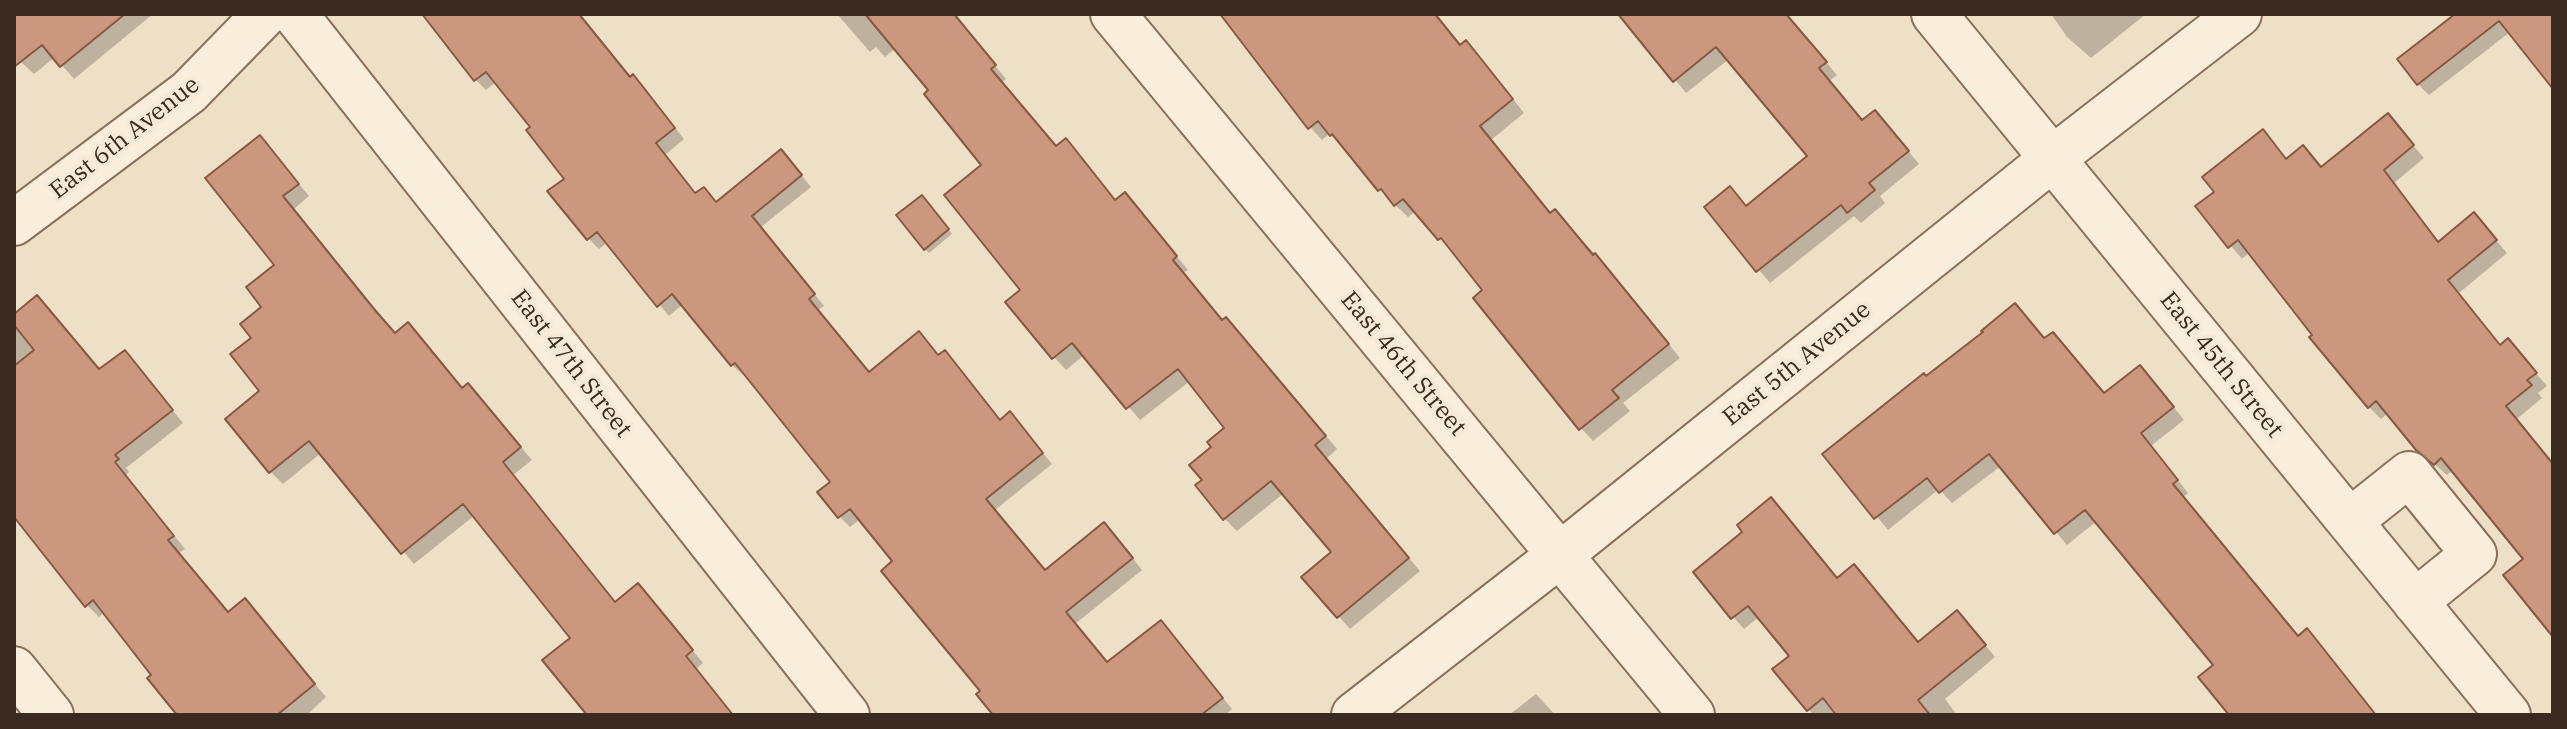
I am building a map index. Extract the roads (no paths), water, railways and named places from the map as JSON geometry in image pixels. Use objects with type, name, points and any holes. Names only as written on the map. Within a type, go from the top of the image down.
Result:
[{"type":"street","name":"East 6th Avenue","points":[[14,223],[189,92],[265,14]]},
{"type":"street","name":"East 47th Street","points":[[295,14],[847,715]]},
{"type":"street","name":"East 46th Street","points":[[1113,14],[1692,715]]},
{"type":"street","name":"East 45th Street","points":[[1934,14],[2508,715]]},
{"type":"street","name":"East 5th Avenue","points":[[1354,715],[1561,554],[2052,159],[2239,14]]},
{"type":"street","points":[[2350,521],[2409,474],[2474,554],[2415,602]]},
{"type":"street","points":[[14,669],[51,715]]}]
